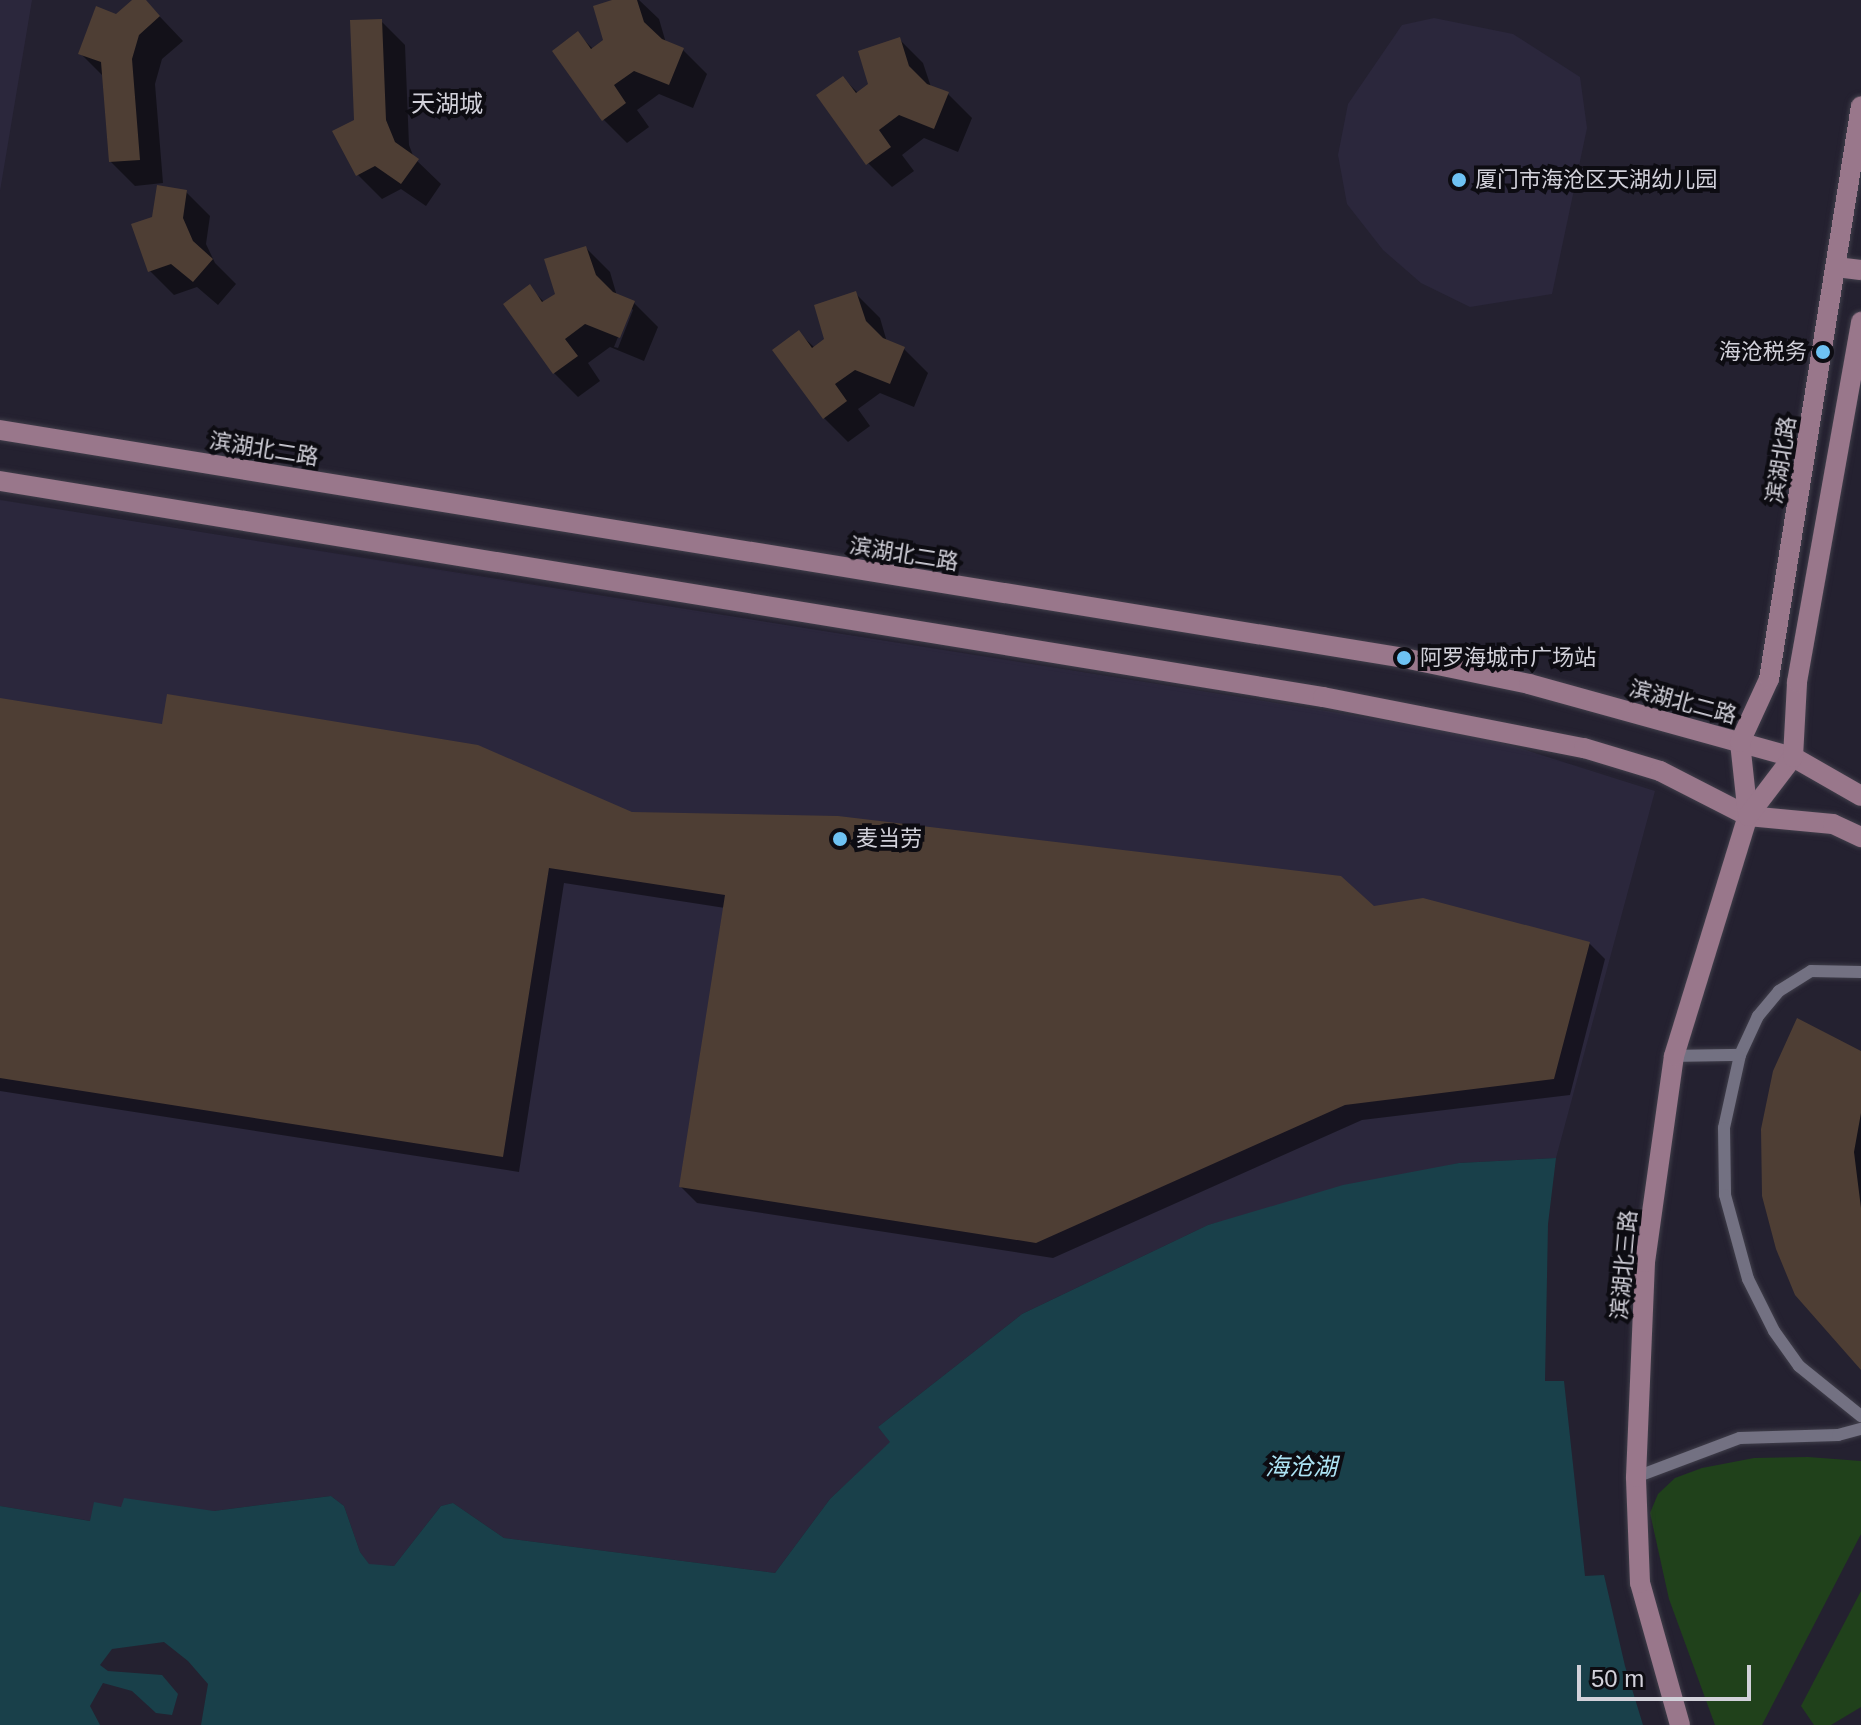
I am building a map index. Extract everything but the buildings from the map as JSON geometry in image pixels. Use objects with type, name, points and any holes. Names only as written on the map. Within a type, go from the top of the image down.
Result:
[{"type":"street","name":"滨湖北路","points":[[1740,742],[1769,679],[1861,106]]},
{"type":"street","points":[[1836,267],[1861,270]]},
{"type":"street","points":[[1748,816],[1793,757],[1797,682],[1861,322]]},
{"type":"street","name":"滨湖北二路","points":[[0,430],[1404,658],[1529,684],[1793,757]]},
{"type":"street","points":[[0,481],[1323,697],[1584,748],[1660,771],[1748,816],[1833,824],[1861,837]]},
{"type":"street","points":[[1740,742],[1748,816]]},
{"type":"street","points":[[1793,757],[1861,796]]},
{"type":"street","name":"滨湖北三路","points":[[1680,1725],[1640,1583],[1636,1477],[1645,1262],[1674,1056],[1748,816]]},
{"type":"lane","points":[[1861,972],[1811,971],[1779,991],[1758,1016],[1740,1055],[1724,1128],[1725,1195],[1748,1279],[1774,1331],[1799,1366],[1861,1416]]},
{"type":"lane","points":[[1674,1056],[1740,1055]]},
{"type":"lane","points":[[1636,1477],[1740,1438],[1838,1435],[1861,1429]]},
{"type":"shaded area","points":[[0,0],[32,0],[0,191]]},
{"type":"shaded area","name":"厦门市海沧区天湖幼儿园","points":[[1434,18],[1513,34],[1580,77],[1587,128],[1552,294],[1470,307],[1421,283],[1383,250],[1347,204],[1338,155],[1348,104],[1402,25]]},
{"type":"shaded area","points":[[0,500],[1478,735],[1655,791],[1556,1158],[1459,1163],[1208,1225],[1022,1314],[878,1427],[891,1442],[830,1499],[775,1573],[504,1538],[453,1503],[441,1506],[394,1566],[369,1565],[360,1552],[344,1506],[331,1496],[214,1511],[122,1507],[91,1521],[0,1506]]},
{"type":"green space","points":[[1808,1457],[1861,1461],[1861,1534],[1762,1725],[1715,1725],[1669,1599],[1650,1513],[1658,1494],[1675,1478],[1702,1468],[1754,1458]]},
{"type":"green space","points":[[1861,1591],[1861,1707],[1831,1725],[1814,1725],[1801,1706]]},
{"type":"water","name":"海沧湖","points":[[1556,1158],[1548,1224],[1545,1381],[1564,1381],[1585,1576],[1604,1575],[1625,1666],[1643,1725],[201,1725],[208,1684],[188,1661],[164,1642],[112,1649],[100,1665],[108,1671],[162,1675],[178,1694],[172,1715],[156,1713],[132,1691],[103,1683],[90,1706],[100,1725],[0,1725],[0,1506],[90,1521],[94,1502],[121,1507],[124,1498],[214,1511],[331,1496],[344,1506],[360,1552],[369,1564],[394,1566],[441,1506],[453,1503],[504,1538],[775,1573],[830,1499],[890,1442],[878,1427],[1022,1314],[1208,1225],[1343,1185],[1459,1163]]},
{"type":"place","name":"厦门市海沧区天湖幼儿园","points":[[1459,180]]},
{"type":"place","name":"海沧税务","points":[[1823,352]]},
{"type":"place","name":"阿罗海城市广场站","points":[[1404,658]]},
{"type":"place","name":"麦当劳","points":[[840,839]]},
{"type":"district","name":"天湖城","points":[[447,104]]}]
